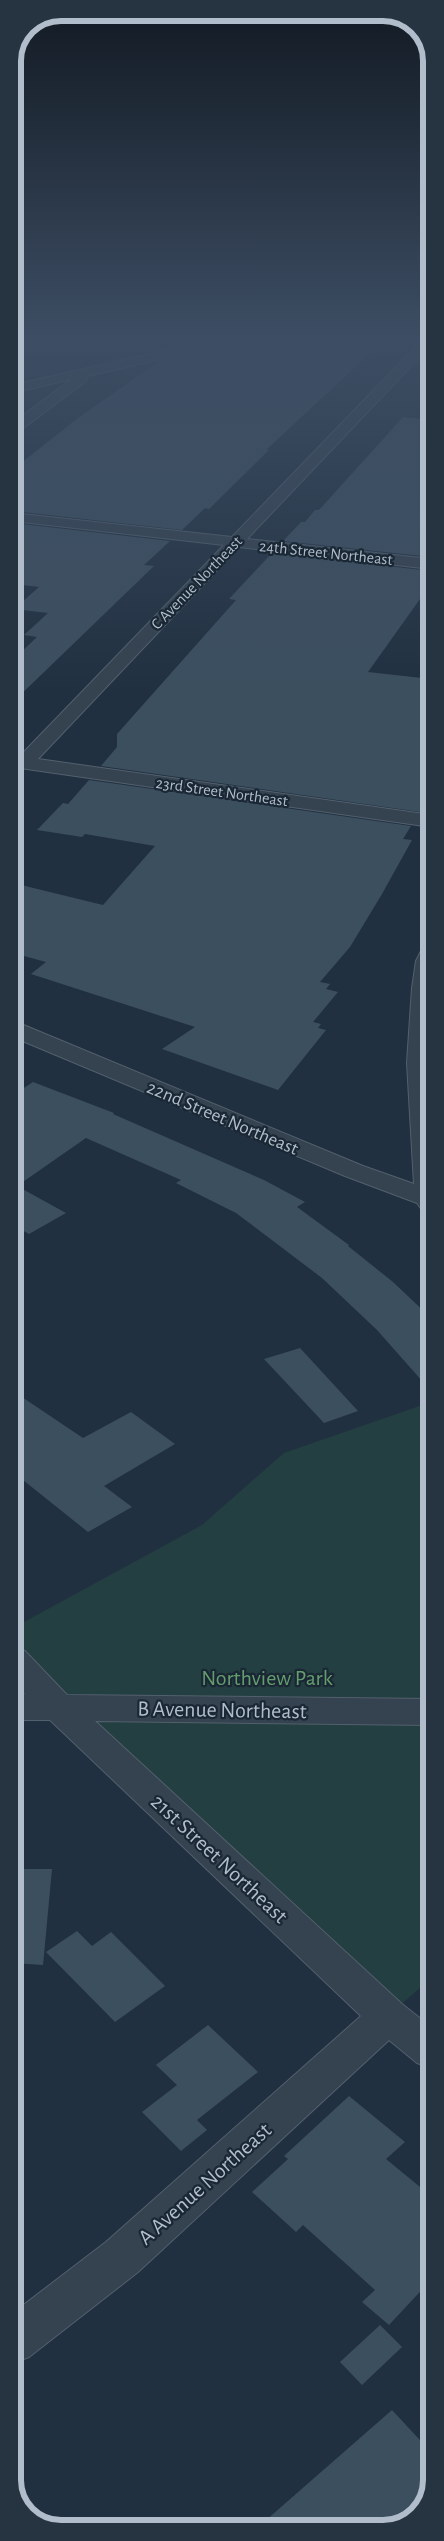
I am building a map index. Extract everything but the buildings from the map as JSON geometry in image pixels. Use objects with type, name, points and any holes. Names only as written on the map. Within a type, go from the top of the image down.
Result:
[{"type":"street","name":"C Avenue Northeast","points":[[21,759],[317,457]]},
{"type":"street","name":"24th Street Northeast","points":[[21,518],[422,563]]},
{"type":"street","name":"23rd Street Northeast","points":[[21,761],[422,820]]},
{"type":"street","points":[[422,999],[419,1062],[422,1106]]},
{"type":"street","name":"22nd Street Northeast","points":[[21,1033],[422,1198]]},
{"type":"street","name":"21st Street Northeast","points":[[22,1669],[58,1707],[388,2016],[423,2044]]},
{"type":"street","name":"B Avenue Northeast","points":[[22,1707],[423,1712]]},
{"type":"street","name":"A Avenue Northeast","points":[[22,2334],[122,2257],[388,2016]]},
{"type":"green space","name":"Northview Park","points":[[423,1405],[423,1985],[388,2016],[58,1707],[22,1669],[22,1623],[202,1525],[284,1453]]}]
